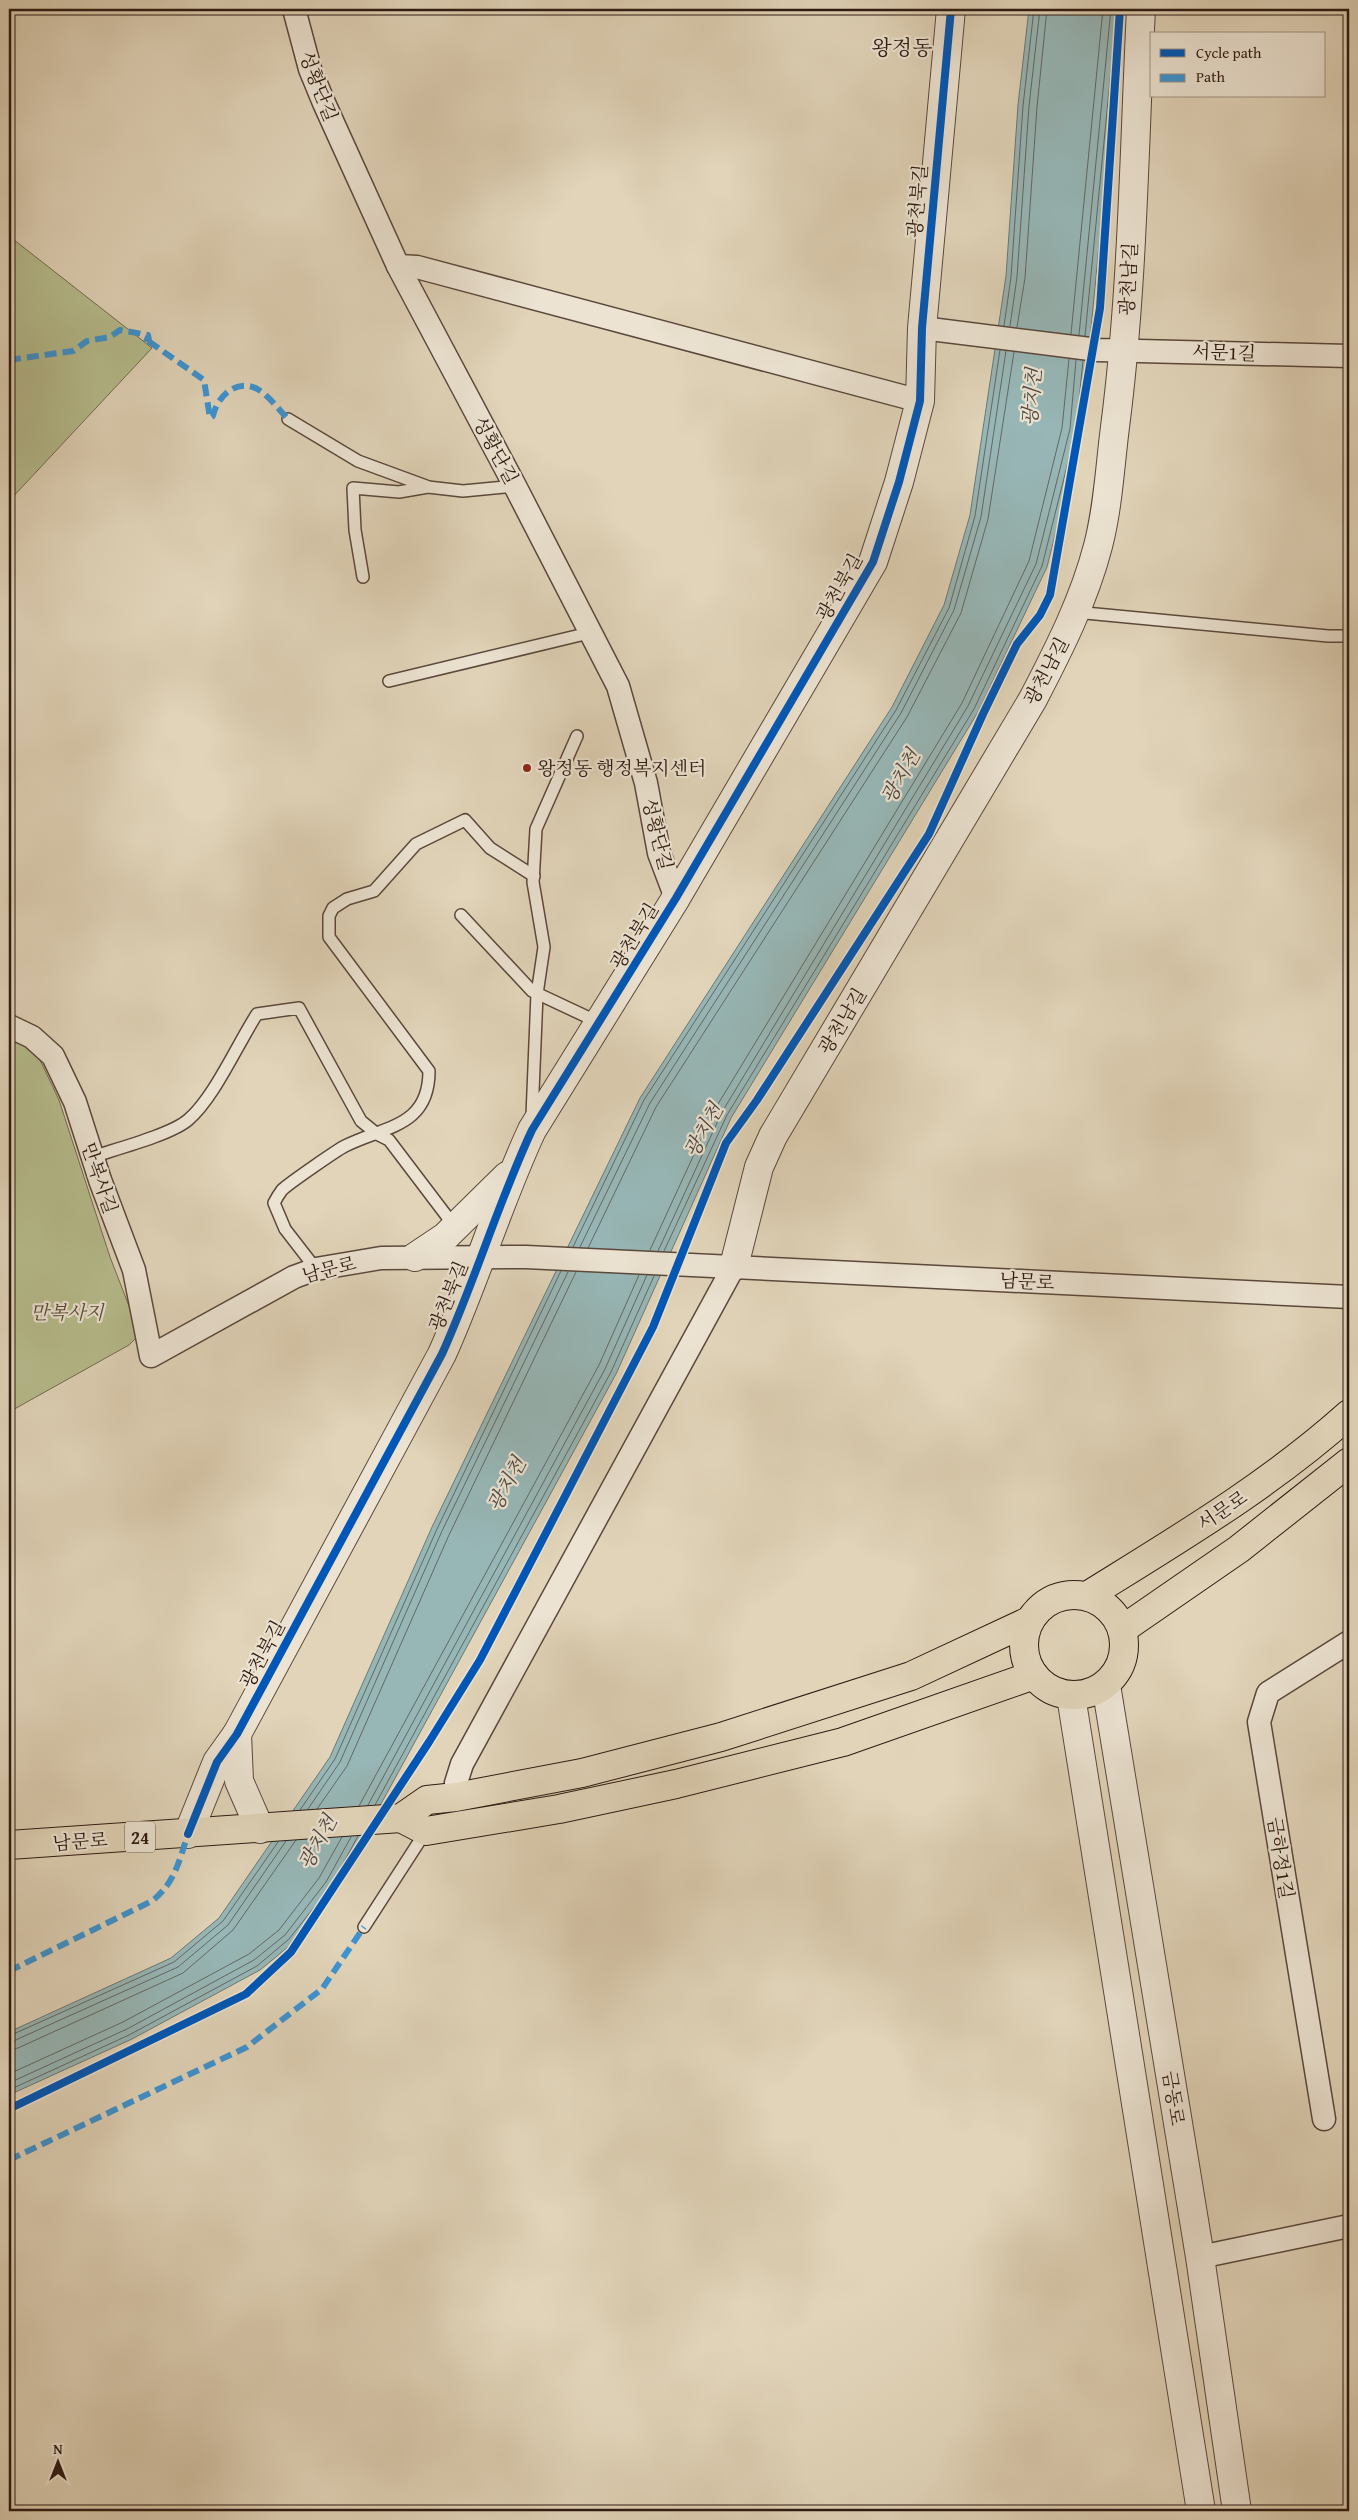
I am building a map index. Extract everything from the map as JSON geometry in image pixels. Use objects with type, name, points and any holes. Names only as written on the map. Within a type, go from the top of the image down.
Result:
[{"type":"main road","name":"서문로","points":[[1087,1596],[1220,1513],[1326,1435],[1349,1414]]},
{"type":"main road","name":"서문로","points":[[1122,1629],[1239,1549],[1349,1462]]},
{"type":"main road","points":[[1070,1595],[1087,1596],[1102,1603],[1114,1614],[1122,1629],[1125,1645],[1122,1662],[1115,1676],[1106,1685],[1088,1694],[1071,1696],[1054,1692],[1040,1683],[1024,1654],[1024,1638],[1029,1621],[1040,1608],[1054,1599],[1070,1595]]},
{"type":"main road","points":[[1029,1621],[911,1676],[721,1737],[582,1773],[456,1797],[427,1800],[401,1818],[426,1831],[559,1808],[730,1771],[843,1742],[1034,1675]]},
{"type":"main road","points":[[721,1737],[730,1771]]},
{"type":"main road","name":"남문로","points":[[9,1845],[401,1818]]},
{"type":"street","name":"성황단길","points":[[294,9],[310,69],[398,266],[516,486],[589,633],[618,686],[646,783],[659,853],[676,898]]},
{"type":"street","name":"광천북길","points":[[188,1834],[217,1762],[237,1734],[442,1354],[462,1309],[514,1170],[532,1130],[676,898],[873,562],[898,482],[920,401],[922,328],[951,9]]},
{"type":"street","name":"광천남길","points":[[734,1266],[759,1168],[773,1136],[1033,698],[1075,612],[1098,545],[1125,349],[1141,9]]},
{"type":"street","points":[[398,266],[417,267],[920,401]]},
{"type":"street","name":"서문1길","points":[[922,328],[1098,350],[1125,349],[1349,356]]},
{"type":"street","name":"만복사길","points":[[9,1026],[32,1037],[53,1056],[74,1102],[92,1157],[134,1270],[151,1356]]},
{"type":"street","points":[[415,1257],[432,1247],[455,1227],[514,1170]]},
{"type":"street","name":"남문로","points":[[151,1356],[294,1277],[316,1269],[380,1258],[526,1257],[704,1264],[1349,1297]]},
{"type":"street","points":[[456,1797],[456,1782],[462,1764],[734,1266]]},
{"type":"street","name":"금하정1길","points":[[1324,2119],[1259,1722],[1268,1693],[1349,1642]]},
{"type":"street","name":"금동로","points":[[1106,1685],[1200,2257],[1237,2511]]},
{"type":"street","name":"금동로","points":[[1071,1696],[1201,2511]]},
{"type":"street","name":"광천북길","points":[[237,1734],[239,1781],[265,1828]]},
{"type":"street","points":[[1200,2257],[1349,2226]]},
{"type":"lane","points":[[288,418],[358,461],[428,487]]},
{"type":"lane","points":[[363,577],[355,530],[353,488],[399,492],[428,487],[463,490],[516,486]]},
{"type":"lane","points":[[1075,612],[1328,636],[1349,636]]},
{"type":"lane","points":[[390,681],[589,633]]},
{"type":"lane","points":[[532,1130],[537,994],[544,947],[534,876],[536,829],[577,736]]},
{"type":"lane","points":[[316,1269],[285,1229],[274,1203],[283,1189],[344,1146],[396,1127],[419,1109],[429,1087],[429,1070],[328,937],[329,916],[333,908],[347,899],[374,891],[416,844],[465,820],[490,848],[534,876]]},
{"type":"lane","points":[[461,915],[532,992],[600,1023]]},
{"type":"lane","points":[[92,1157],[152,1137],[187,1121],[205,1101],[257,1014],[300,1008],[361,1121],[377,1134],[389,1140],[455,1227]]},
{"type":"lane","points":[[364,1927],[426,1831]]},
{"type":"green space","points":[[9,236],[152,348],[9,501]]},
{"type":"green space","name":"만복사지","points":[[9,1037],[28,1045],[41,1062],[59,1100],[110,1257],[136,1324],[138,1336],[129,1345],[9,1412]]},
{"type":"water","name":"광치천","points":[[1029,9],[1122,9],[1081,431],[1047,567],[978,712],[731,1118],[616,1374],[335,1888],[293,1943],[260,1970],[132,2039],[9,2095],[9,2032],[171,1958],[219,1918],[330,1757],[432,1527],[640,1098],[892,707],[944,605],[970,515],[1006,276],[1018,105]]},
{"type":"marked path","points":[[9,360],[73,351],[87,341],[110,337],[120,330],[148,335],[149,340],[144,338],[204,380],[210,418],[224,396],[236,387],[244,386],[259,390],[288,419]]},
{"type":"marked path","points":[[9,1971],[152,1901],[171,1879],[188,1834]]},
{"type":"marked path","points":[[9,2160],[247,2047],[322,1989],[364,1927]]},
{"type":"cycle path","points":[[188,1834],[217,1762],[237,1734],[442,1354],[532,1130],[676,898],[873,562],[899,482],[920,401],[922,328],[951,9]]},
{"type":"cycle path","points":[[9,2109],[246,1994],[291,1952],[429,1742],[480,1660],[653,1327],[726,1143],[757,1100],[929,834],[1017,644],[1040,615],[1050,595],[1100,308],[1120,9]]},
{"type":"place","name":"왕정동 행정복지센터","points":[[527,768]]},
{"type":"district","name":"왕정동","points":[[902,47]]}]
